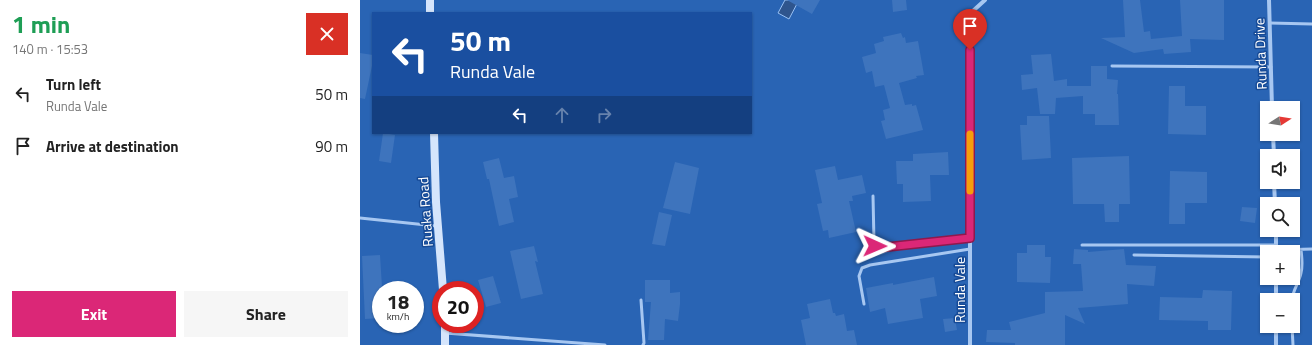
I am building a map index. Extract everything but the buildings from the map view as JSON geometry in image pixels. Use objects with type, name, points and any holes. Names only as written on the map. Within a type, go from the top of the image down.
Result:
[{"type":"street","points":[[430,0],[430,12]]},
{"type":"street","name":"Runda Vale","points":[[970,345],[970,34],[974,10],[985,0]]},
{"type":"street","name":"Runda Drive","points":[[1269,0],[1272,101]]},
{"type":"street","name":"Ruaka Road","points":[[434,134],[436,202],[442,281]]},
{"type":"street","points":[[1276,237],[1276,245]]},
{"type":"street","points":[[445,333],[445,345]]},
{"type":"street","points":[[1276,333],[1276,345]]},
{"type":"lane","points":[[1270,23],[1312,24]]},
{"type":"lane","points":[[1112,66],[1271,67]]},
{"type":"lane","points":[[873,196],[874,242],[875,246],[878,248],[970,238]]},
{"type":"lane","points":[[360,218],[438,227]]},
{"type":"lane","points":[[1082,245],[1260,245]]},
{"type":"lane","points":[[864,304],[859,276],[862,268],[870,265],[970,249]]},
{"type":"lane","points":[[1293,293],[1301,273],[1301,250],[1312,249]]},
{"type":"lane","points":[[1134,255],[1260,257]]},
{"type":"lane","points":[[642,300],[643,345]]},
{"type":"lane","points":[[445,333],[604,345]]},
{"type":"lane","points":[[1292,333],[1293,345]]},
{"type":"shaded area","points":[[360,0],[1312,0],[1312,345],[360,345]]},
{"type":"shaded area","points":[[785,0],[799,0],[789,19],[778,13]]},
{"type":"slow traffic","points":[[970,134],[970,191]]},
{"type":"route","points":[[875,246],[878,248],[970,238],[970,50]]}]
